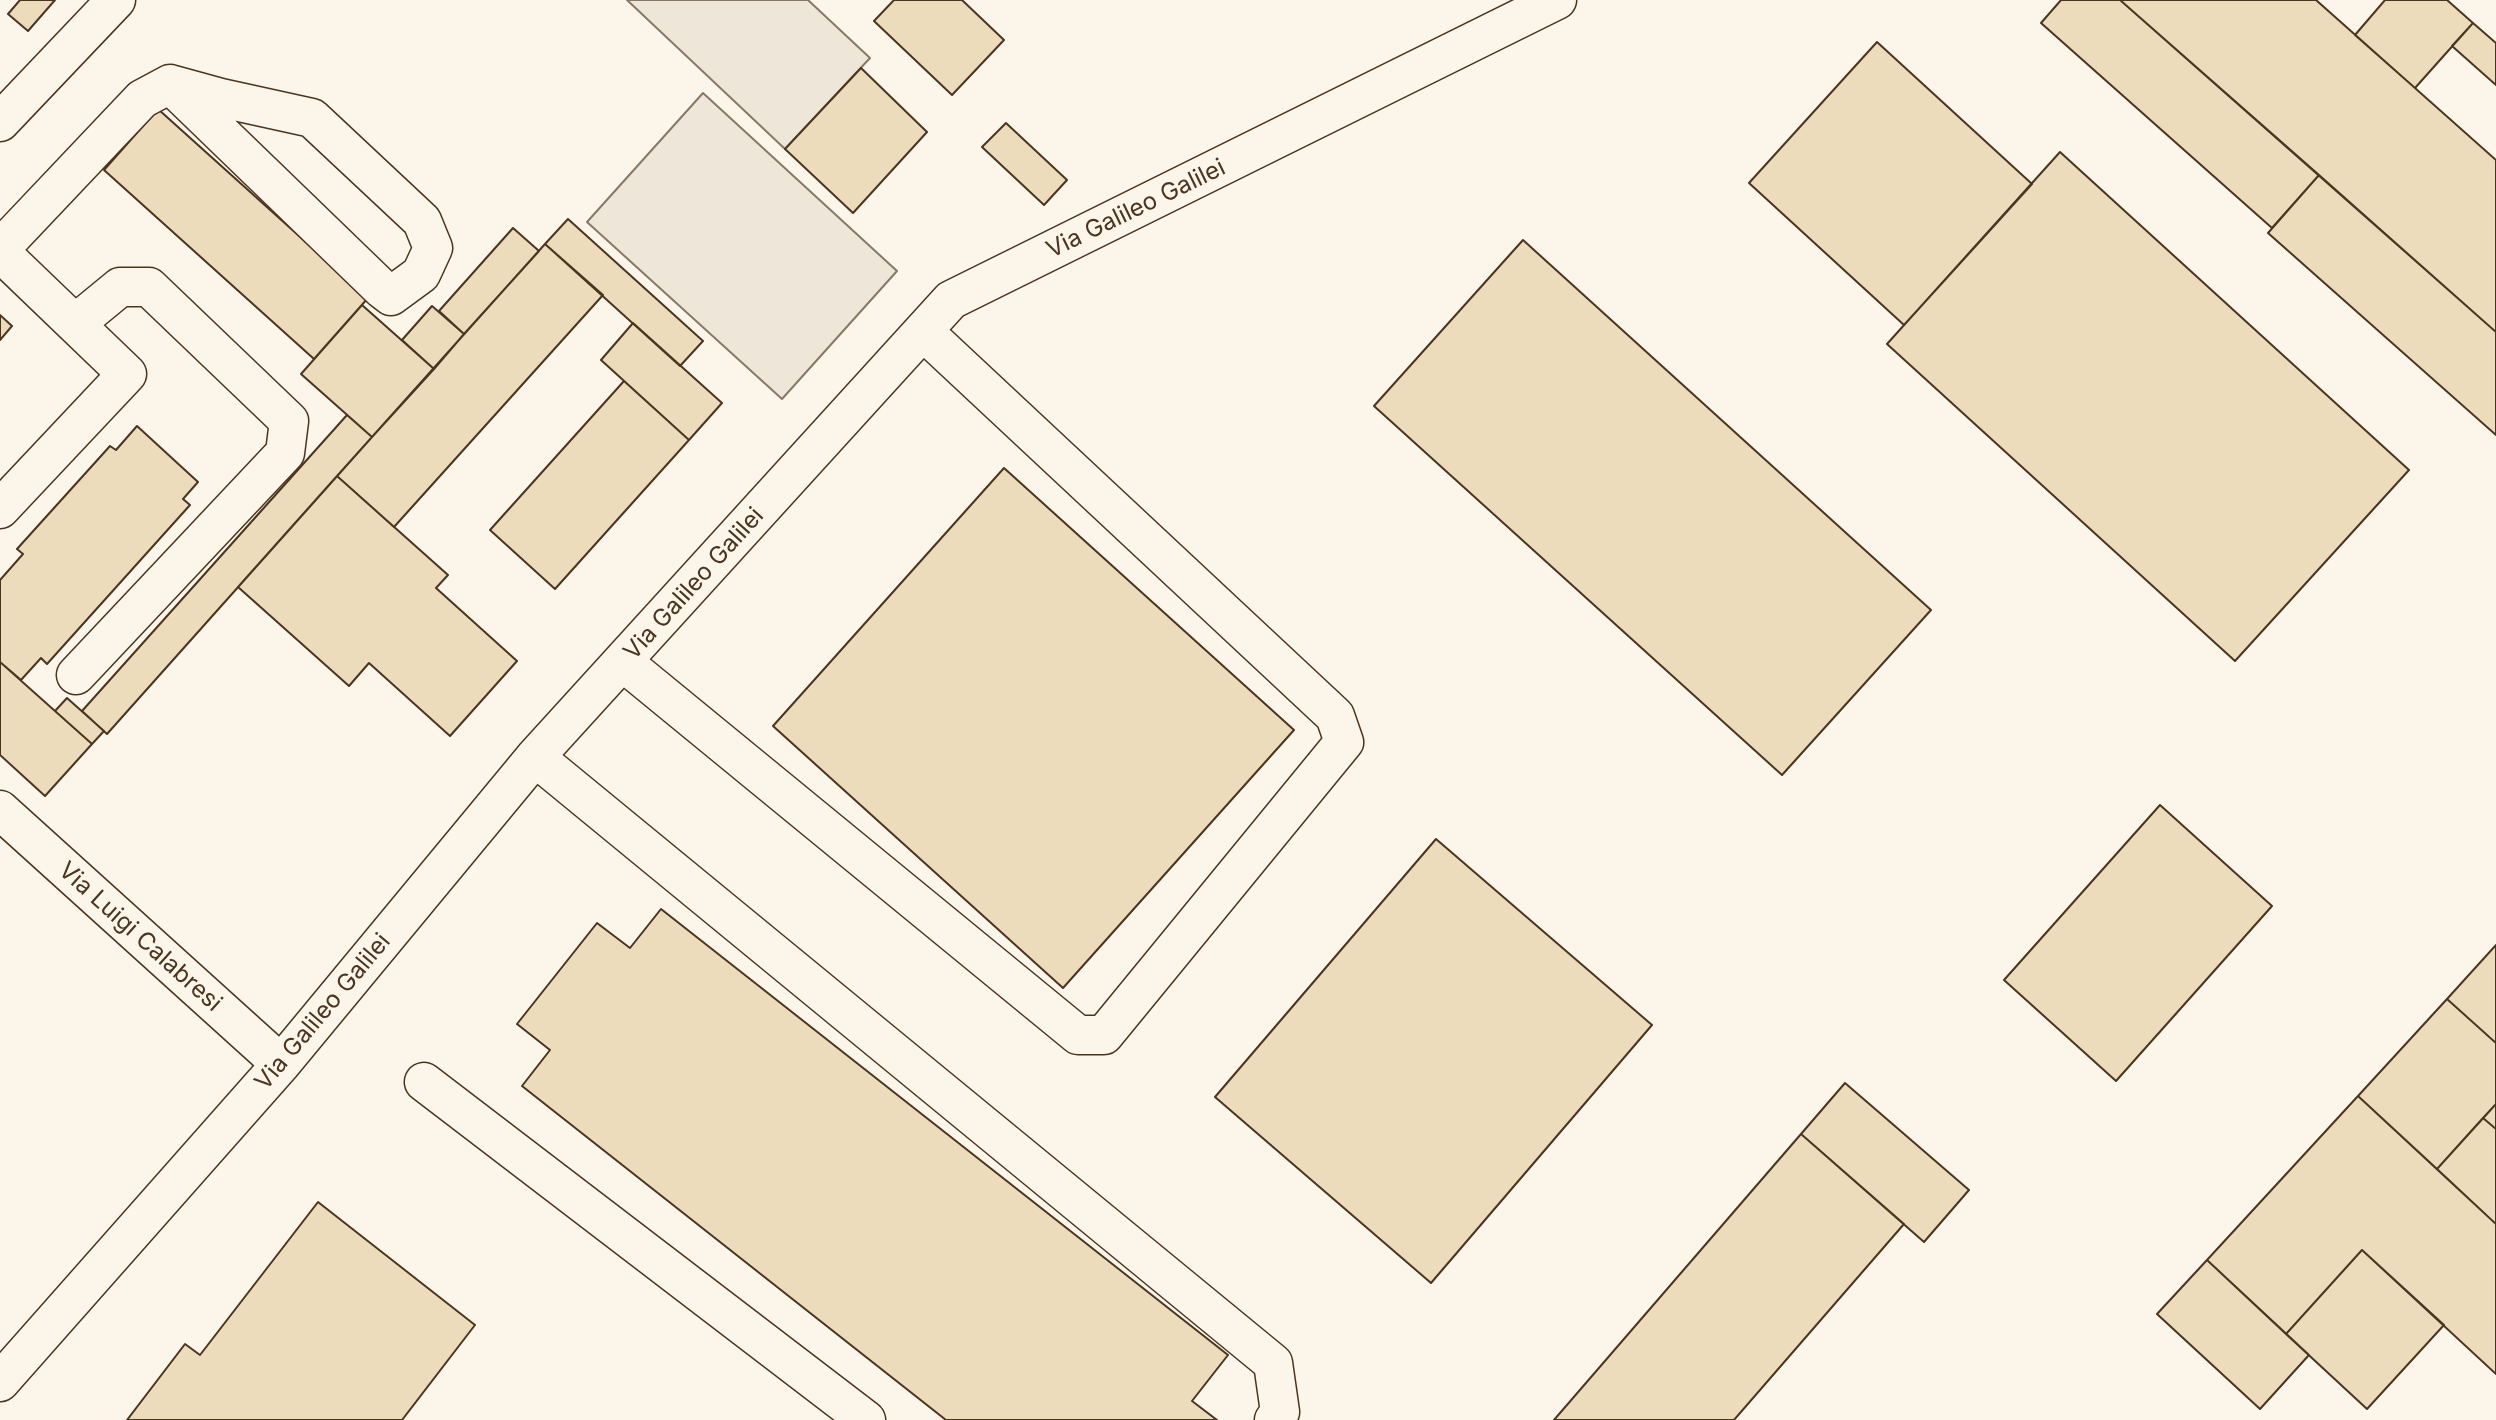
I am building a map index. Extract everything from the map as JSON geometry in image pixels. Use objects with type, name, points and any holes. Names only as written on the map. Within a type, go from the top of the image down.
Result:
[{"type":"street","points":[[0,122],[116,0]]},
{"type":"street","name":"Via Galileo Galilei","points":[[0,1382],[281,1063],[535,757],[951,300],[1557,0]]},
{"type":"street","points":[[0,509],[127,374],[0,250],[142,99],[170,84],[312,118],[422,221],[433,248],[421,274],[391,296],[170,84]]},
{"type":"street","points":[[75,324],[120,287],[149,287],[289,421],[285,453],[76,676]]},
{"type":"street","points":[[623,662],[1078,1035],[1104,1035],[1344,742],[1335,716],[923,331]]},
{"type":"street","points":[[535,757],[1273,1363],[1280,1412],[1274,1420]]},
{"type":"street","name":"Via Luigi Calabresi","points":[[0,810],[281,1063]]},
{"type":"street","points":[[424,1082],[866,1420]]},
{"type":"shaded area","points":[[627,0],[808,0],[870,58],[785,149]]},
{"type":"shaded area","points":[[703,93],[897,271],[782,399],[587,222]]},
{"type":"building","points":[[20,0],[55,0],[28,31],[8,14]]},
{"type":"building","points":[[894,0],[962,0],[1004,40],[952,95],[874,21]]},
{"type":"building","points":[[2061,0],[2120,0],[2319,175],[2272,228],[2041,23]]},
{"type":"building","points":[[2120,0],[2316,0],[2496,160],[2496,332]]},
{"type":"building","points":[[2385,0],[2447,0],[2473,23],[2415,88],[2355,35]]},
{"type":"building","points":[[2473,23],[2496,43],[2496,85],[2452,46]]},
{"type":"building","points":[[1877,42],[2032,184],[1904,325],[1749,183]]},
{"type":"building","points":[[861,68],[927,132],[853,213],[785,149]]},
{"type":"building","points":[[158,109],[368,298],[314,359],[104,170]]},
{"type":"building","points":[[1006,123],[1067,180],[1044,205],[982,147]]},
{"type":"building","points":[[2060,152],[2409,470],[2235,661],[1887,344]]},
{"type":"building","points":[[2319,175],[2496,332],[2496,435],[2268,233]]},
{"type":"building","points":[[568,219],[703,341],[680,366],[545,244]]},
{"type":"building","points":[[513,228],[539,251],[464,334],[439,311]]},
{"type":"building","points":[[1523,240],[1931,610],[1782,775],[1374,406]]},
{"type":"building","points":[[545,244],[603,295],[394,527],[337,476]]},
{"type":"building","points":[[362,305],[434,369],[372,437],[301,374]]},
{"type":"building","points":[[432,306],[464,334],[434,369],[402,340]]},
{"type":"building","points":[[0,315],[12,326],[0,340]]},
{"type":"building","points":[[633,323],[722,403],[689,440],[601,360]]},
{"type":"building","points":[[624,381],[689,440],[555,589],[490,530]]},
{"type":"building","points":[[347,415],[372,437],[107,734],[82,711]]},
{"type":"building","points":[[137,426],[198,482],[183,499],[190,505],[47,664],[41,658],[21,680],[0,662],[0,580],[23,554],[17,549],[110,446],[116,450]]},
{"type":"building","points":[[1004,468],[1294,730],[1063,988],[773,726]]},
{"type":"building","points":[[337,476],[448,575],[436,588],[517,661],[450,736],[369,663],[349,686],[238,587]]},
{"type":"building","points":[[0,662],[92,744],[45,796],[0,755]]},
{"type":"building","points":[[67,698],[104,731],[92,744],[55,711]]},
{"type":"building","points":[[2160,805],[2272,906],[2116,1081],[2004,980]]},
{"type":"building","points":[[1436,839],[1652,1025],[1431,1283],[1215,1097]]},
{"type":"building","points":[[661,909],[1228,1355],[1192,1401],[1217,1420],[946,1420],[522,1086],[550,1050],[517,1024],[597,923],[630,948]]},
{"type":"building","points":[[2496,945],[2496,1043],[2447,999]]},
{"type":"building","points":[[2447,999],[2496,1043],[2496,1104],[2437,1169],[2358,1096]]},
{"type":"building","points":[[1845,1083],[1969,1190],[1924,1242],[1801,1134]]},
{"type":"building","points":[[2358,1096],[2496,1224],[2496,1374],[2362,1250],[2286,1334],[2207,1260]]},
{"type":"building","points":[[2496,1104],[2496,1129],[2483,1118]]},
{"type":"building","points":[[2483,1118],[2496,1129],[2496,1224],[2437,1169]]},
{"type":"building","points":[[1801,1134],[1904,1224],[1734,1420],[1554,1420]]},
{"type":"building","points":[[318,1202],[475,1325],[402,1420],[127,1420],[185,1344],[200,1355]]},
{"type":"building","points":[[2362,1250],[2444,1325],[2367,1409],[2286,1334]]},
{"type":"building","points":[[2207,1260],[2309,1355],[2260,1409],[2157,1314]]}]
